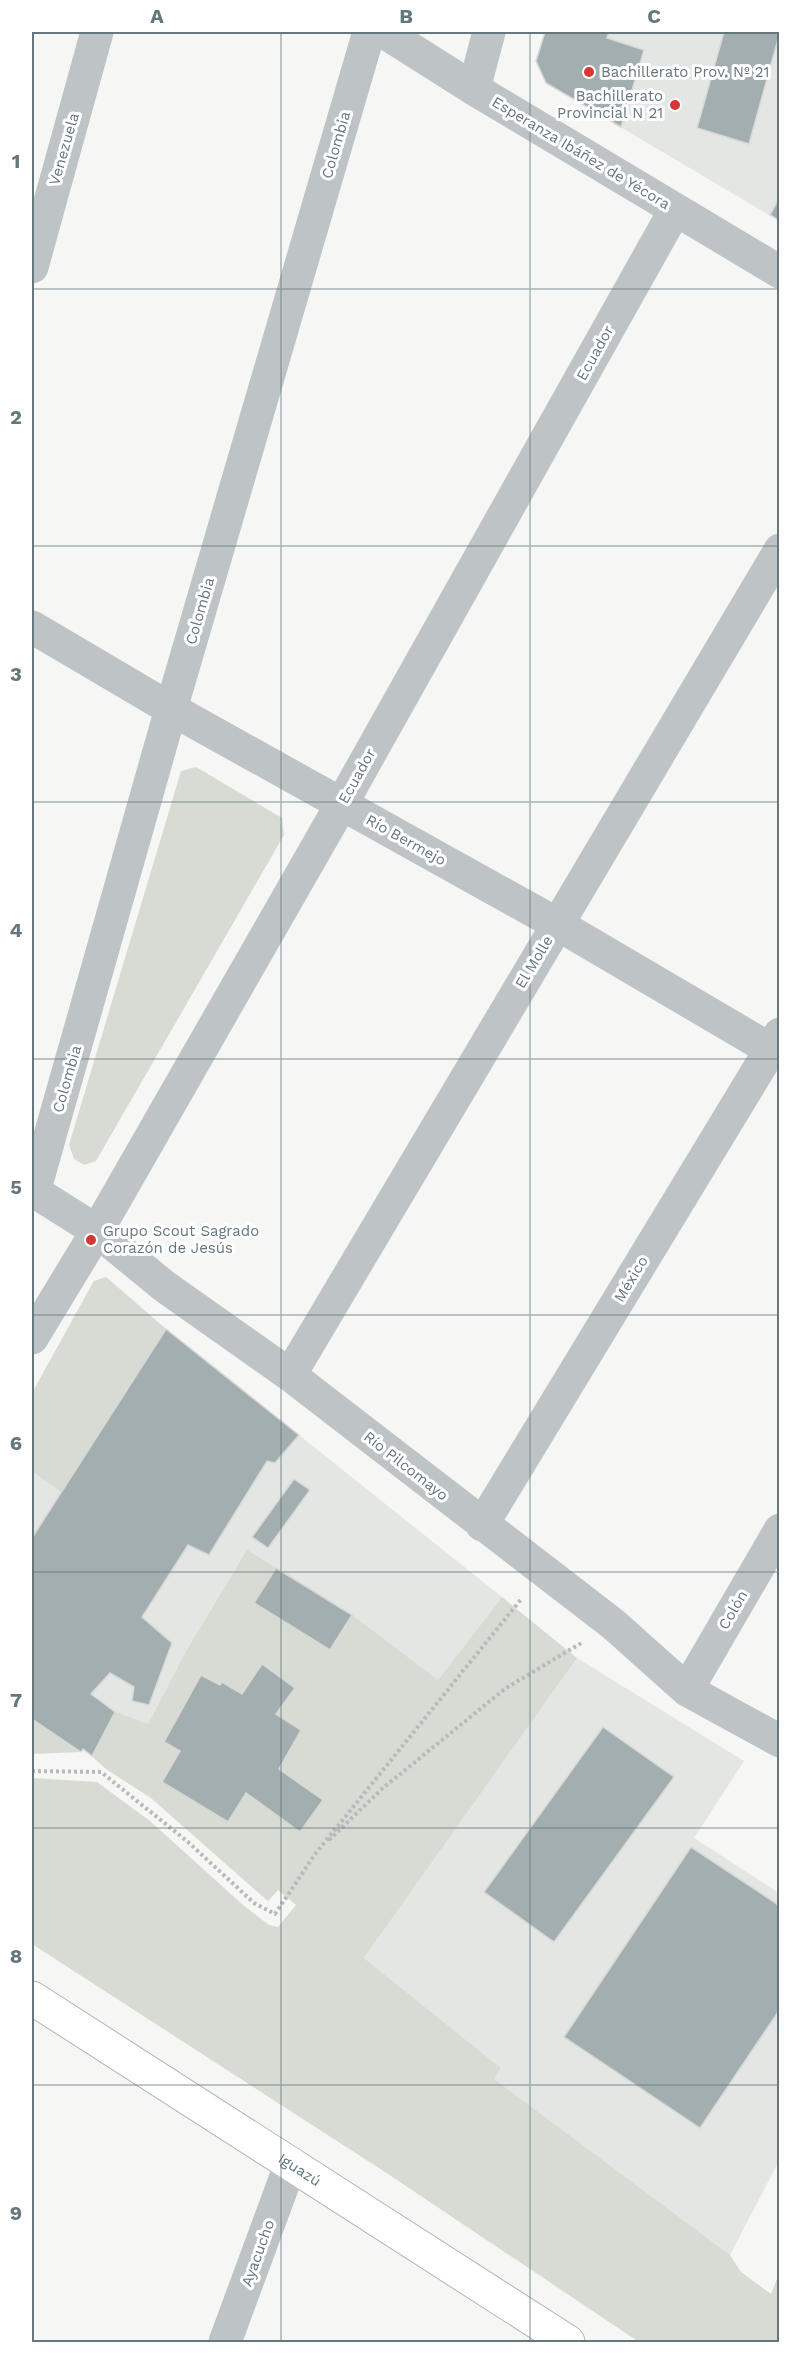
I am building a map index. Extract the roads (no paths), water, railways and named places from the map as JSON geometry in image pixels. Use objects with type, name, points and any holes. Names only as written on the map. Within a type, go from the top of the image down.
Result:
[{"type":"main road","name":"Iguazú","points":[[32,1998],[568,2343]]},
{"type":"street","name":"Venezuela","points":[[32,267],[97,32]]},
{"type":"street","name":"Colombia","points":[[33,1191],[369,32]]},
{"type":"street","name":"Esperanza Ibáñez de Yécora","points":[[384,32],[474,89],[780,272]]},
{"type":"street","points":[[474,89],[489,32]]},
{"type":"street","name":"Ecuador","points":[[32,1338],[97,1231],[341,804],[675,210]]},
{"type":"street","name":"El Molle","points":[[290,1375],[780,550]]},
{"type":"street","name":"Río Bermejo","points":[[32,627],[171,709],[777,1046]]},
{"type":"street","name":"México","points":[[482,1525],[777,1046]]},
{"type":"street","name":"Río Pilcomayo","points":[[33,1191],[97,1231],[164,1286],[290,1375],[613,1624],[687,1690],[780,1741]]},
{"type":"street","name":"Colón","points":[[687,1690],[780,1530]]},
{"type":"street","name":"Ayacucho","points":[[225,2343],[291,2163]]},
{"type":"place","name":"Bachillerato Prov. Nº 21","points":[[589,72]]},
{"type":"place","name":"Bachillerato Provincial N 21","points":[[675,105]]},
{"type":"place","name":"Grupo Scout Sagrado Corazón de Jesús","points":[[91,1240]]}]
